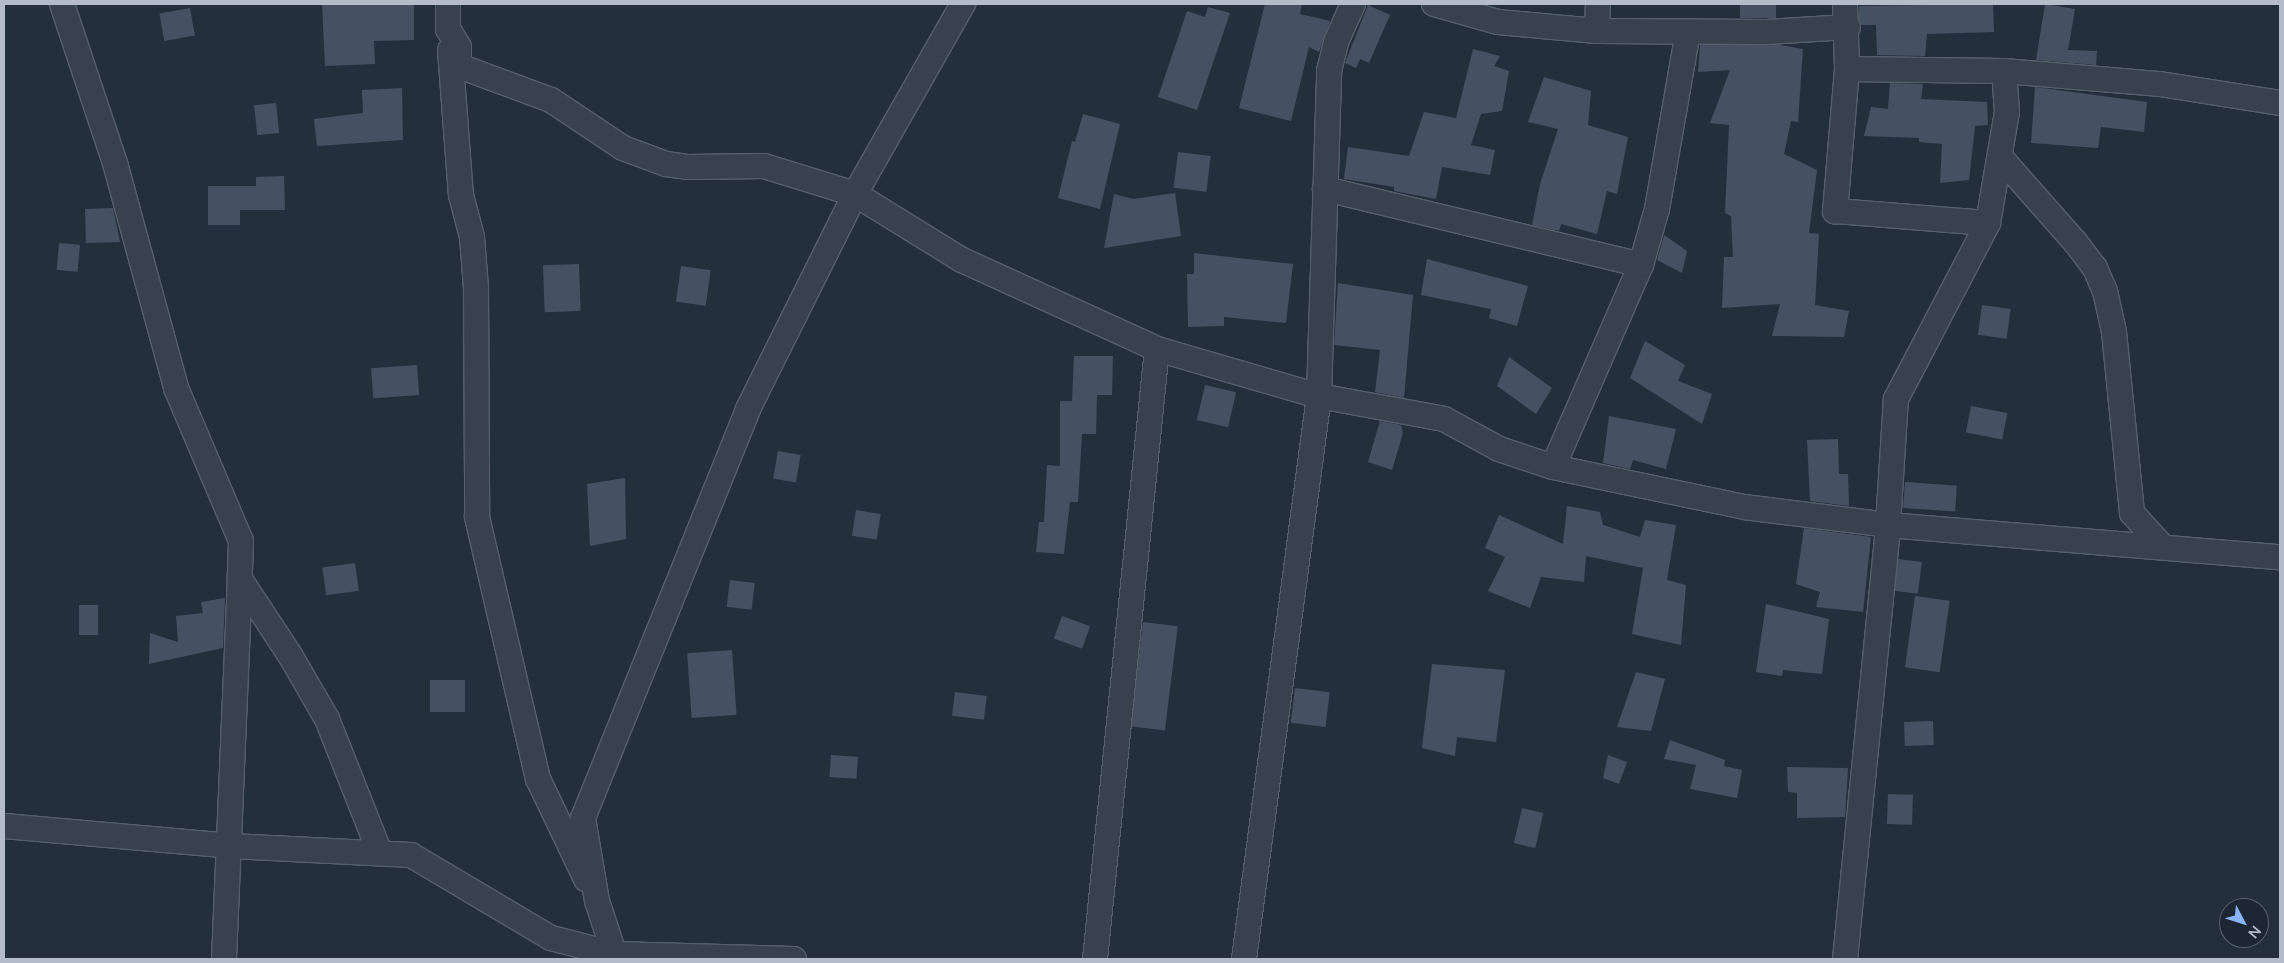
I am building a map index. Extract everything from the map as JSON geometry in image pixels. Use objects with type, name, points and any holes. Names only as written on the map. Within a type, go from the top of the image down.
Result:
[{"type":"street","points":[[62,4],[115,163],[176,388],[241,541],[231,846],[224,959]]},
{"type":"street","points":[[448,4],[448,29],[461,195],[472,237],[476,288],[477,517],[538,779],[597,901],[615,957]]},
{"type":"street","points":[[597,901],[584,818],[748,410],[855,194],[963,4]]},
{"type":"street","points":[[1244,959],[1319,396],[1329,71],[1336,42],[1353,4]]},
{"type":"street","points":[[1434,4],[1498,22],[1597,31],[1767,32],[1847,15],[1848,69],[1835,210],[1988,223]]},
{"type":"street","points":[[1597,31],[1598,4]]},
{"type":"street","points":[[448,29],[459,47],[459,66],[551,100],[607,140],[647,158],[687,167],[764,166],[855,194],[962,260],[1157,349],[1319,396],[1444,418],[1499,449],[1552,467],[1744,507],[1888,525],[2161,545],[2280,557]]},
{"type":"street","points":[[1552,467],[1641,265],[1658,209],[1688,32]]},
{"type":"street","points":[[1848,69],[2004,71],[2160,84],[2280,103]]},
{"type":"street","points":[[1845,959],[1888,525],[1896,399],[1988,223],[2001,158],[2006,112],[2004,71]]},
{"type":"street","points":[[2001,158],[2076,243],[2095,268],[2105,291],[2114,332],[2132,513],[2161,545]]},
{"type":"street","points":[[1324,189],[1641,265]]},
{"type":"street","points":[[1095,959],[1157,349]]},
{"type":"street","points":[[240,579],[290,655],[327,719],[380,853]]},
{"type":"street","points":[[4,826],[231,846],[411,856],[551,938],[615,957],[794,959]]},
{"type":"building","points":[[322,4],[414,4],[414,40],[374,41],[375,64],[325,66]]},
{"type":"building","points":[[1265,4],[1302,4],[1300,14],[1330,21],[1319,52],[1309,47],[1291,121],[1239,108]]},
{"type":"building","points":[[1740,4],[1776,4],[1776,18],[1740,18]]},
{"type":"building","points":[[1993,4],[1994,32],[1927,34],[1925,56],[1877,55],[1876,25],[1861,25],[1859,19],[1859,6]]},
{"type":"building","points":[[2045,4],[2075,9],[2068,50],[2097,51],[2096,65],[2036,60]]},
{"type":"building","points":[[1368,5],[1390,15],[1369,63],[1360,59],[1356,68],[1345,63]]},
{"type":"building","points":[[1208,7],[1230,13],[1197,110],[1158,97],[1187,11],[1205,17]]},
{"type":"building","points":[[190,8],[195,36],[164,41],[159,13]]},
{"type":"building","points":[[1700,45],[1781,45],[1803,49],[1798,122],[1791,121],[1784,154],[1817,170],[1809,233],[1819,234],[1815,305],[1849,311],[1844,337],[1772,336],[1780,304],[1722,308],[1724,257],[1733,257],[1731,216],[1725,213],[1729,125],[1710,123],[1730,70],[1698,72]]},
{"type":"building","points":[[1473,49],[1500,56],[1494,66],[1509,71],[1502,111],[1481,114],[1471,145],[1495,150],[1490,175],[1442,167],[1436,199],[1394,191],[1394,187],[1344,179],[1348,147],[1409,156],[1424,112],[1456,118]]},
{"type":"building","points":[[1544,77],[1591,91],[1588,125],[1628,137],[1617,194],[1607,191],[1597,234],[1561,224],[1559,231],[1532,225],[1540,184],[1558,129],[1528,122]]},
{"type":"building","points":[[1890,83],[1923,84],[1921,99],[1987,102],[1988,125],[1975,126],[1969,180],[1940,183],[1942,144],[1919,142],[1919,138],[1864,136],[1871,107],[1888,109]]},
{"type":"building","points":[[2035,87],[2147,102],[2144,132],[2101,127],[2098,148],[2031,143]]},
{"type":"building","points":[[402,88],[403,140],[317,146],[314,119],[363,113],[362,90]]},
{"type":"building","points":[[276,103],[279,133],[257,135],[254,105]]},
{"type":"building","points":[[1083,114],[1120,124],[1100,209],[1058,198],[1072,141],[1075,142]]},
{"type":"building","points":[[1178,152],[1211,156],[1206,192],[1174,188]]},
{"type":"building","points":[[284,176],[285,210],[240,210],[240,225],[208,225],[208,186],[256,186],[256,177]]},
{"type":"building","points":[[1175,193],[1181,236],[1104,248],[1114,194],[1133,199]]},
{"type":"building","points":[[113,208],[120,242],[86,243],[85,209]]},
{"type":"building","points":[[1664,235],[1687,251],[1682,273],[1657,260]]},
{"type":"building","points":[[59,243],[80,245],[78,272],[57,270]]},
{"type":"building","points":[[1194,253],[1293,264],[1286,323],[1224,317],[1224,326],[1188,327],[1187,274],[1194,274]]},
{"type":"building","points":[[1427,259],[1528,286],[1517,326],[1489,318],[1491,309],[1421,295]]},
{"type":"building","points":[[579,264],[581,311],[545,312],[543,265]]},
{"type":"building","points":[[681,266],[711,270],[706,306],[676,302]]},
{"type":"building","points":[[1338,283],[1413,295],[1404,398],[1375,392],[1380,350],[1334,345]]},
{"type":"building","points":[[1982,305],[2011,309],[2007,339],[1978,335]]},
{"type":"building","points":[[1645,341],[1685,365],[1678,381],[1712,394],[1702,424],[1630,378]]},
{"type":"building","points":[[1074,356],[1113,356],[1112,395],[1097,395],[1096,434],[1082,434],[1078,502],[1070,502],[1064,554],[1036,552],[1039,522],[1044,522],[1047,465],[1060,466],[1060,401],[1072,401]]},
{"type":"building","points":[[1509,357],[1552,388],[1536,414],[1497,386]]},
{"type":"building","points":[[417,365],[419,395],[373,398],[371,368]]},
{"type":"building","points":[[1205,385],[1236,392],[1228,427],[1197,420]]},
{"type":"building","points":[[1971,406],[2007,413],[2002,440],[1966,433]]},
{"type":"building","points":[[1609,416],[1676,429],[1666,469],[1633,460],[1630,469],[1603,463]]},
{"type":"building","points":[[1380,421],[1401,425],[1403,433],[1392,470],[1368,462]]},
{"type":"building","points":[[1838,439],[1839,474],[1848,474],[1849,506],[1810,501],[1807,440]]},
{"type":"building","points":[[778,451],[801,455],[796,483],[773,479]]},
{"type":"building","points":[[625,478],[626,539],[590,546],[587,484]]},
{"type":"building","points":[[1905,482],[1957,486],[1955,512],[1903,508]]},
{"type":"building","points":[[1567,506],[1600,512],[1603,525],[1640,537],[1645,520],[1676,525],[1667,580],[1686,585],[1681,645],[1632,634],[1643,568],[1586,556],[1584,582],[1541,577],[1530,608],[1488,591],[1505,557],[1485,548],[1499,515],[1563,544]]},
{"type":"building","points":[[856,510],[881,514],[877,540],[852,536]]},
{"type":"building","points":[[1804,528],[1871,537],[1863,612],[1816,607],[1820,592],[1796,584]]},
{"type":"building","points":[[1898,559],[1922,562],[1918,594],[1894,591]]},
{"type":"building","points":[[355,563],[359,591],[326,595],[322,568]]},
{"type":"building","points":[[730,580],[755,583],[752,610],[727,607]]},
{"type":"building","points":[[1915,596],[1950,601],[1940,672],[1905,667]]},
{"type":"building","points":[[225,598],[223,648],[149,664],[150,633],[178,642],[176,616],[203,613],[201,602]]},
{"type":"building","points":[[1766,604],[1829,619],[1822,674],[1783,670],[1782,676],[1756,672]]},
{"type":"building","points":[[79,605],[98,605],[98,635],[79,635]]},
{"type":"building","points":[[1062,616],[1090,626],[1082,649],[1054,639]]},
{"type":"building","points":[[1143,622],[1178,626],[1165,730],[1130,726]]},
{"type":"building","points":[[732,650],[737,715],[692,718],[687,653]]},
{"type":"building","points":[[1432,664],[1505,670],[1496,742],[1457,737],[1455,756],[1422,748]]},
{"type":"building","points":[[1636,672],[1665,679],[1651,731],[1617,727]]},
{"type":"building","points":[[430,680],[465,680],[465,712],[430,712]]},
{"type":"building","points":[[1295,688],[1330,692],[1325,727],[1291,723]]},
{"type":"building","points":[[955,692],[987,696],[984,720],[952,716]]},
{"type":"building","points":[[1933,721],[1934,745],[1905,746],[1904,722]]},
{"type":"building","points":[[1670,740],[1725,760],[1724,766],[1742,770],[1737,798],[1690,789],[1696,765],[1664,759]]},
{"type":"building","points":[[831,755],[858,757],[856,779],[829,777]]},
{"type":"building","points":[[1608,755],[1627,762],[1619,784],[1603,778]]},
{"type":"building","points":[[1787,767],[1848,768],[1845,817],[1797,818],[1797,793],[1788,792]]},
{"type":"building","points":[[1888,794],[1913,795],[1912,825],[1887,824]]},
{"type":"building","points":[[1522,808],[1543,813],[1535,848],[1514,843]]}]
